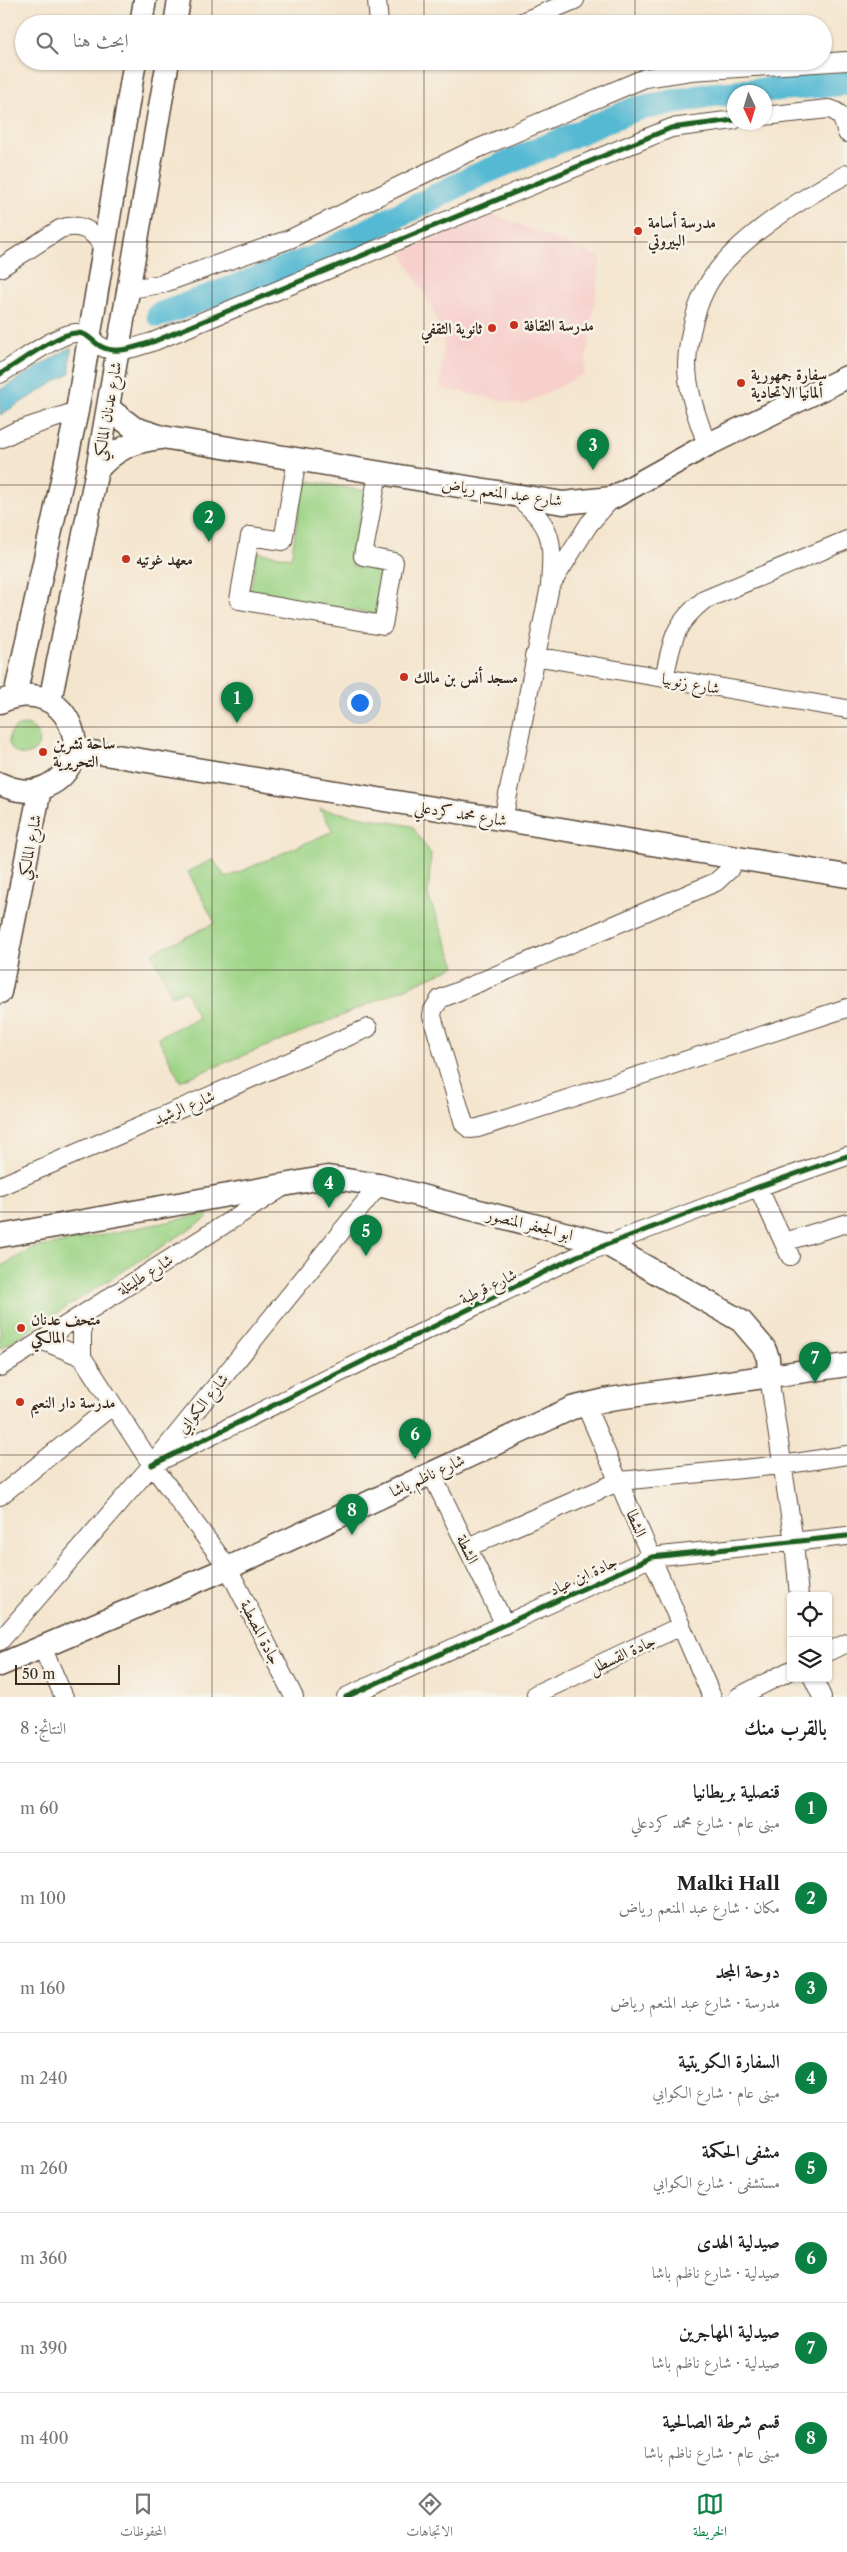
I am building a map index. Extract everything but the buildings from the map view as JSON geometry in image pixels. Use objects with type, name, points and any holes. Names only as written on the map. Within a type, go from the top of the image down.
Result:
[{"type":"main road","points":[[142,15],[145,0]]},
{"type":"main road","points":[[176,15],[179,0]]},
{"type":"main road","name":"شارع عدنان المالكي","points":[[7,699],[77,412],[134,70]]},
{"type":"main road","name":"شارع عدنان المالكي","points":[[50,701],[97,470],[130,289],[166,70]]},
{"type":"main road","name":"شارع عبد المنعم رياض","points":[[108,408],[134,428],[162,438],[563,503],[612,498],[707,445],[847,377]]},
{"type":"main road","name":"شارع عبد المنعم رياض","points":[[97,470],[123,448],[144,440],[162,438]]},
{"type":"main road","points":[[0,784],[11,789],[25,791],[40,789],[52,783],[63,774],[70,762],[74,749],[74,735],[69,721],[61,710],[50,701],[27,694],[7,699]]},
{"type":"main road","name":"شارع محمد كردعلي","points":[[74,749],[847,876]]},
{"type":"main road","name":"شارع المالكي","points":[[0,992],[40,789]]},
{"type":"main road","name":"ابو الجعفر المنصور","points":[[0,1236],[290,1182],[328,1177],[379,1185],[606,1244],[741,1321],[764,1348],[768,1358],[769,1376]]},
{"type":"main road","name":"شارع ناظم باشا","points":[[0,1665],[228,1568],[431,1473],[585,1404],[847,1365]]},
{"type":"street","points":[[377,0],[378,15]]},
{"type":"street","points":[[539,15],[575,0]]},
{"type":"street","points":[[832,62],[847,61]]},
{"type":"street","points":[[130,289],[161,284],[290,240],[465,154],[645,78],[707,70]]},
{"type":"street","points":[[772,115],[834,110],[840,114],[847,133]]},
{"type":"street","points":[[0,374],[60,338],[76,333],[90,337],[103,347],[118,350],[137,347],[155,341],[671,128],[727,121]]},
{"type":"street","points":[[707,445],[691,396],[687,364],[690,336],[698,308],[710,280],[736,251],[773,221],[816,191],[847,174]]},
{"type":"street","points":[[0,268],[60,229],[70,225],[90,231],[96,236],[104,252]]},
{"type":"street","points":[[0,439],[16,431],[77,412]]},
{"type":"street","points":[[297,459],[283,541],[250,536],[239,600],[383,625],[394,562],[363,556],[378,473]]},
{"type":"street","points":[[503,820],[534,656],[550,586],[552,554],[548,530],[537,513],[516,496]]},
{"type":"street","points":[[550,586],[589,524],[612,498]]},
{"type":"street","points":[[664,678],[675,630],[686,615],[704,600],[847,540]]},
{"type":"street","name":"شارع زنوبيا","points":[[534,656],[847,709]]},
{"type":"street","points":[[734,858],[729,870],[716,882],[440,1000],[433,1010],[432,1016],[466,1127],[478,1128],[847,1008]]},
{"type":"street","name":"شارع الرشيد","points":[[0,1186],[368,1028]]},
{"type":"street","name":"شارع قرطبة","points":[[152,1465],[606,1244],[847,1156]]},
{"type":"street","name":"شارع طليتلة","points":[[0,1367],[290,1182]]},
{"type":"street","name":"شارع الكوابي","points":[[0,1640],[152,1465],[379,1185]]},
{"type":"street","points":[[758,1187],[787,1249],[847,1224]]},
{"type":"street","points":[[42,1340],[82,1357],[82,1314]]},
{"type":"street","name":"جادة المصطبة","points":[[82,1357],[152,1465],[228,1568],[294,1697]]},
{"type":"street","points":[[769,1376],[794,1542],[799,1592]]},
{"type":"street","name":"الشطا","points":[[585,1404],[712,1697]]},
{"type":"street","points":[[0,1496],[113,1405]]},
{"type":"street","points":[[468,1548],[620,1481],[782,1465],[847,1455]]},
{"type":"street","name":"الشطة","points":[[431,1473],[505,1625]]},
{"type":"street","name":"جادة ابن عياد","points":[[346,1697],[652,1557],[847,1536]]},
{"type":"street","name":"جادة القسطل","points":[[536,1694],[681,1626]]},
{"type":"street","points":[[832,1650],[847,1643]]},
{"type":"street","points":[[42,1648],[64,1697]]},
{"type":"street","points":[[738,1697],[787,1672]]},
{"type":"street","points":[[815,1682],[822,1697]]},
{"type":"shaded area","name":"مدرسة الثقافة","points":[[493,214],[601,258],[584,374],[523,405],[440,388],[444,344],[432,307],[401,253]]},
{"type":"green space","points":[[304,480],[365,491],[352,566],[383,571],[375,614],[250,594],[257,552],[291,558]]},
{"type":"green space","points":[[24,725],[35,729],[39,740],[35,751],[24,755],[13,751],[9,740],[13,729]]},
{"type":"green space","points":[[320,809],[412,826],[431,854],[428,896],[456,966],[329,1021],[180,1081],[158,1037],[198,1018],[185,990],[172,996],[152,953],[215,923],[188,872],[213,859],[226,878],[333,831]]},
{"type":"green space","points":[[207,1214],[207,1218],[0,1349],[0,1267],[31,1249]]},
{"type":"water","points":[[71,347],[70,373],[0,415],[0,390]]},
{"type":"waterway","points":[[772,89],[847,83]]},
{"type":"waterway","points":[[159,315],[318,256],[476,176],[635,109],[709,95],[727,94]]},
{"type":"cycle path","points":[[0,374],[58,338],[75,333],[83,334],[102,347],[115,350],[128,349],[155,341],[671,128],[727,121]]},
{"type":"cycle path","points":[[152,1465],[577,1256],[758,1187],[847,1156]]},
{"type":"cycle path","points":[[346,1697],[652,1557],[847,1536]]},
{"type":"place","name":"مدرسة أسامة البيروتي","points":[[638,231]]},
{"type":"place","name":"مدرسة الثقافة","points":[[514,325]]},
{"type":"place","name":"ثانوية الثقفي","points":[[492,328]]},
{"type":"place","name":"سفارة جمهورية ألمانيا الاتحادية","points":[[741,383]]},
{"type":"place","name":"دوحة المجد","points":[[593,470]]},
{"type":"place","name":"Malki Hall","points":[[209,542]]},
{"type":"place","name":"معهد غوتيه","points":[[126,559]]},
{"type":"place","name":"مسجد أنس بن مالك","points":[[404,677]]},
{"type":"place","name":"قنصلية بريطانيا","points":[[237,723]]},
{"type":"place","name":"ساحة تشرين التحريرية","points":[[43,752]]},
{"type":"place","name":"السفارة الكويتية","points":[[329,1208]]},
{"type":"place","name":"مشفى الحكمة","points":[[366,1256]]},
{"type":"place","name":"متحف عدنان المالكي","points":[[21,1328]]},
{"type":"place","name":"صيدلية المهاجرين","points":[[815,1383]]},
{"type":"place","name":"مدرسة دار النعيم","points":[[20,1402]]},
{"type":"place","name":"صيدلية الهدى","points":[[415,1459]]},
{"type":"place","name":"قسم شرطة الصالحية","points":[[352,1535]]}]
